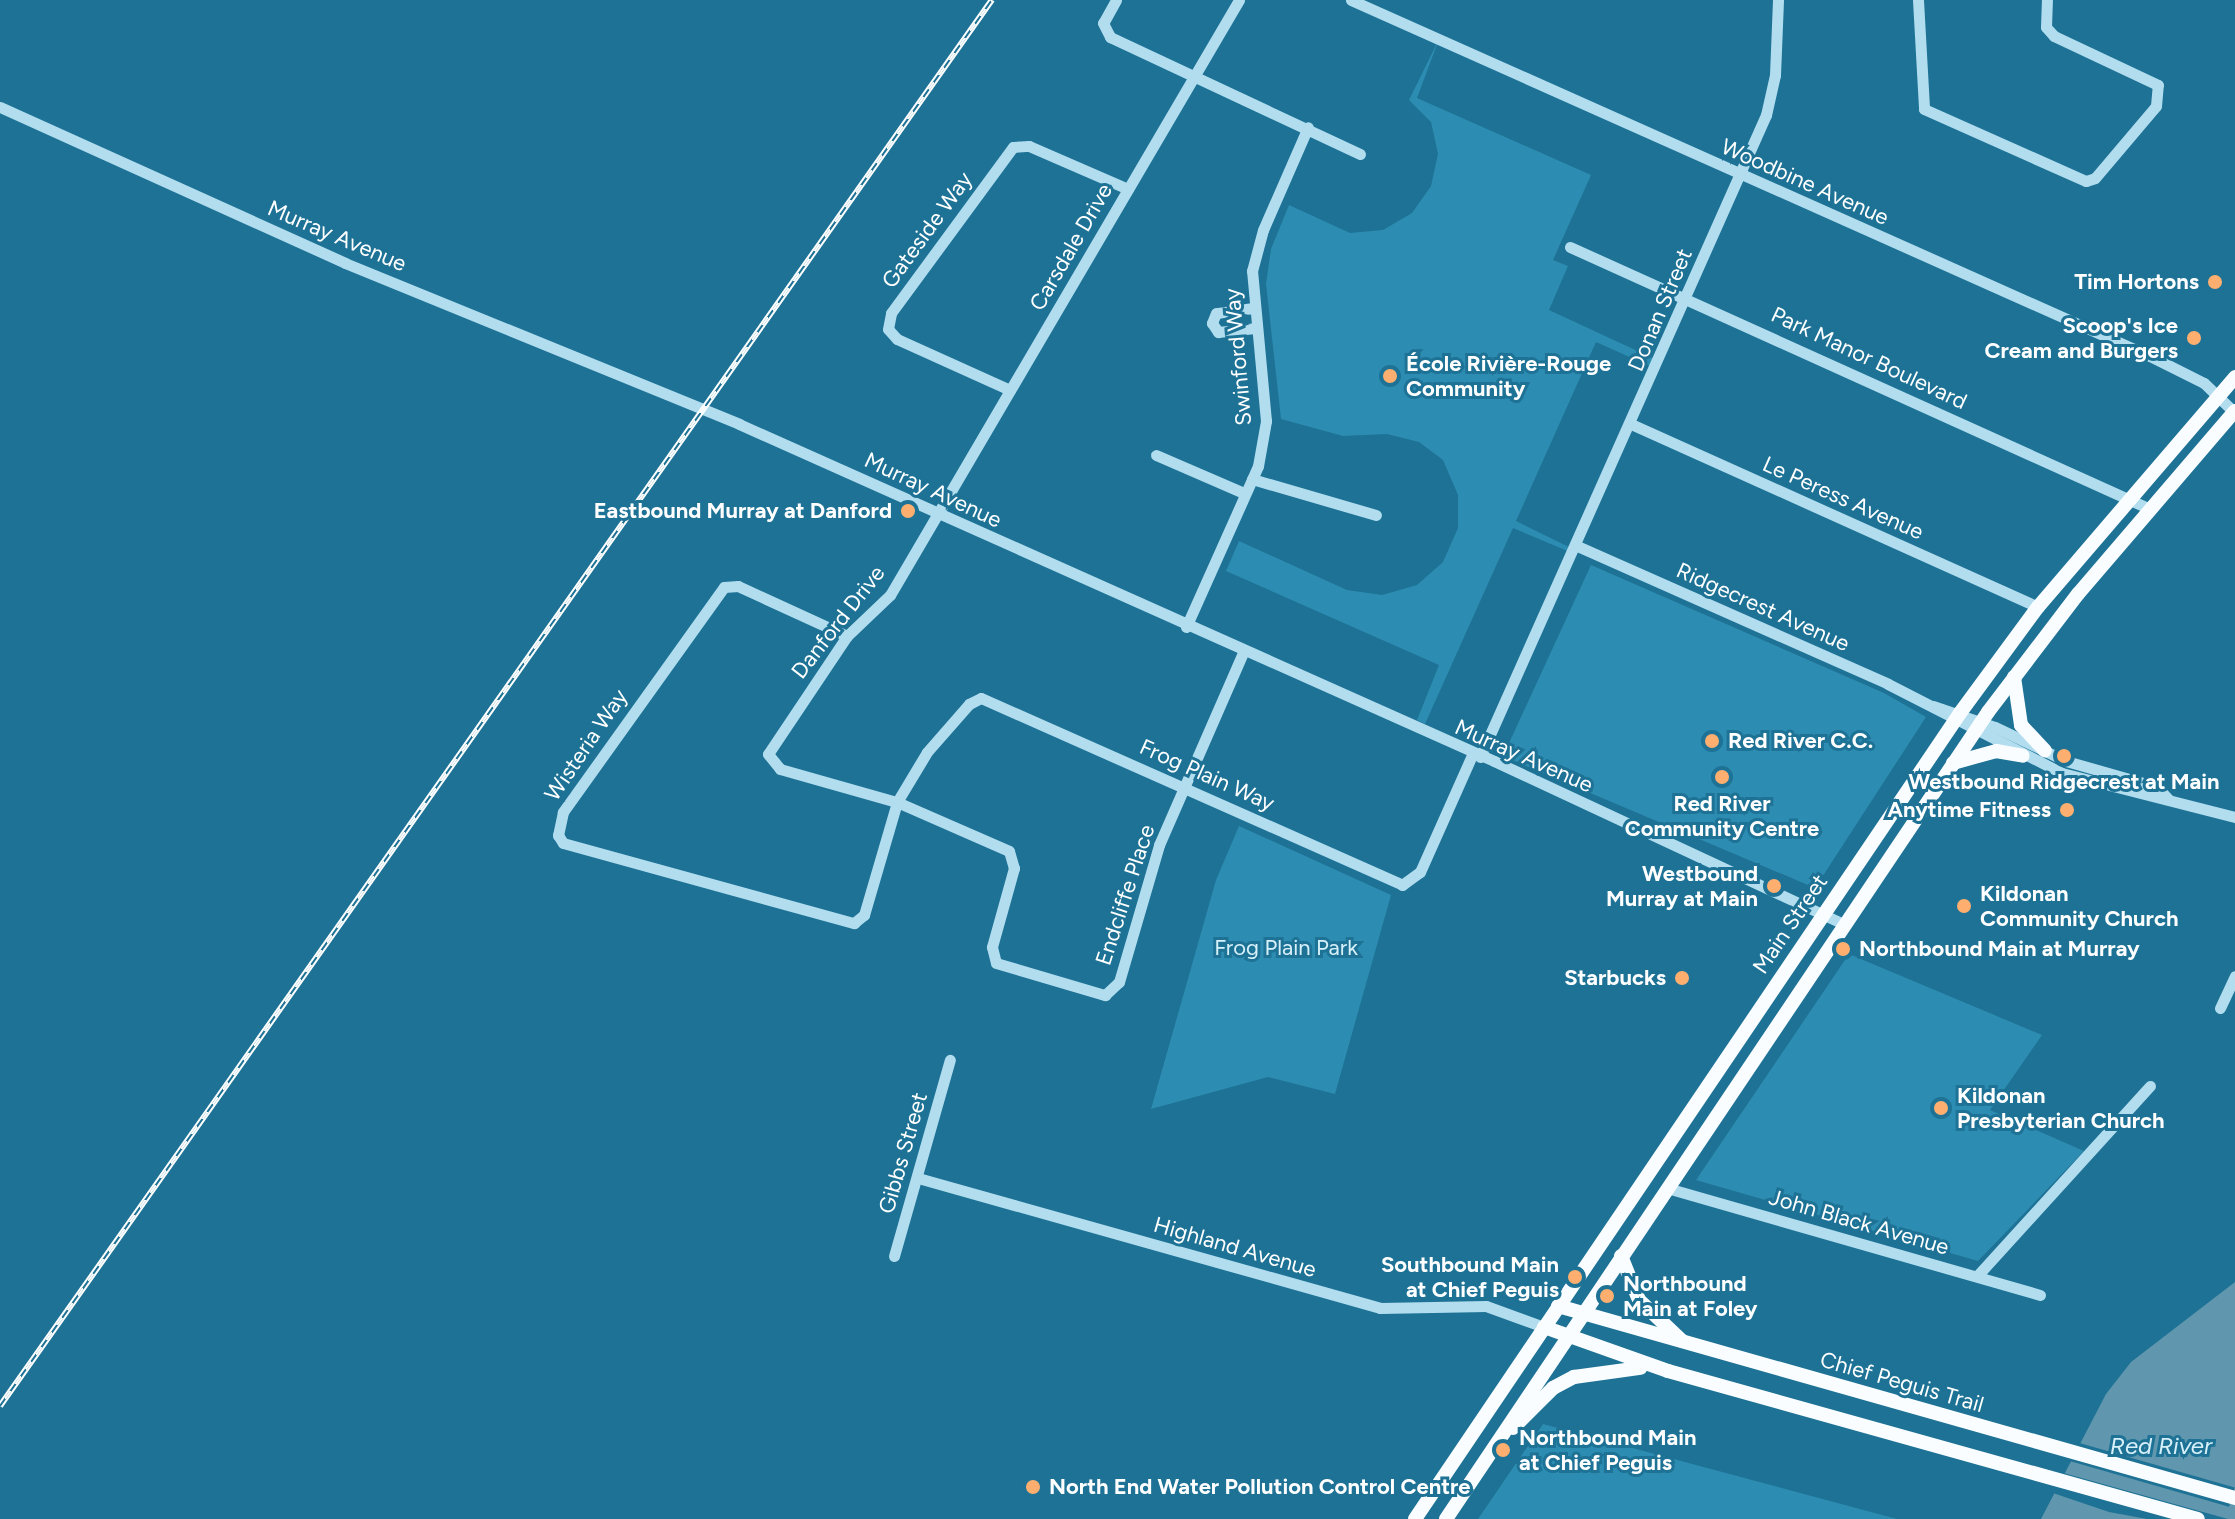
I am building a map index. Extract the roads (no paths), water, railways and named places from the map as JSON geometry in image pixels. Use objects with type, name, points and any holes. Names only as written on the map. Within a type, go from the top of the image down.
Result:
[{"type":"main road","name":"Main Street","points":[[1415,1519],[1957,717],[2038,607],[2235,377]]},
{"type":"main road","name":"Main Street","points":[[1446,1519],[1952,763],[2014,677],[2150,509],[2234,412]]},
{"type":"main road","points":[[2014,677],[2021,725],[2045,751]]},
{"type":"main road","points":[[1952,763],[1996,751],[2023,756]]},
{"type":"main road","points":[[1621,1256],[1639,1300],[1689,1346]]},
{"type":"main road","name":"Chief Peguis Trail","points":[[1558,1306],[1689,1346],[2235,1498]]},
{"type":"main road","points":[[1544,1327],[1668,1371],[2198,1519]]},
{"type":"main road","points":[[1500,1440],[1540,1399],[1574,1377],[1621,1368],[1668,1371]]},
{"type":"street","points":[[1116,0],[1105,16],[1105,32],[1360,154]]},
{"type":"street","name":"Carsdale Drive","points":[[938,515],[1239,0]]},
{"type":"street","name":"Woodbine Avenue","points":[[1351,0],[1740,177],[2150,356],[2220,395],[2234,412]]},
{"type":"street","name":"Donan Street","points":[[1476,756],[1631,424],[1766,115],[1775,75],[1778,0]]},
{"type":"street","points":[[1918,0],[1924,109],[2086,181],[2095,178],[2156,106],[2158,85],[2054,36],[2046,27],[2047,0]]},
{"type":"street","name":"Murray Avenue","points":[[0,107],[345,263],[739,424],[1844,924]]},
{"type":"street","name":"Swinford Way","points":[[1186,627],[1252,479],[1266,421],[1253,308],[1255,251],[1308,127]]},
{"type":"street","name":"Gateside Way","points":[[1010,390],[897,339],[888,329],[891,313],[1013,147],[1029,146],[1128,189]]},
{"type":"street","name":"Park Manor Boulevard","points":[[1570,247],[2150,509]]},
{"type":"street","points":[[1253,308],[1216,313],[1212,323],[1218,332],[1255,328]]},
{"type":"street","name":"Le Peress Avenue","points":[[1631,424],[2038,607]]},
{"type":"street","points":[[1156,455],[1244,493]]},
{"type":"street","points":[[1252,479],[1376,515]]},
{"type":"street","name":"Danford Drive","points":[[897,802],[780,769],[768,754],[847,636],[890,595],[938,515]]},
{"type":"street","name":"Ridgecrest Avenue","points":[[1575,545],[1978,727],[2157,787],[2168,799]]},
{"type":"street","name":"Wisteria Way","points":[[847,636],[738,586],[724,587],[563,812],[558,835],[569,846],[854,923],[864,915],[897,802]]},
{"type":"street","name":"Endcliffe Place","points":[[897,802],[1002,847],[1014,858],[992,947],[996,963],[1105,995],[1119,982],[1159,845],[1243,653]]},
{"type":"street","name":"Frog Plain Way","points":[[897,802],[927,752],[969,704],[981,698],[1402,885],[1420,872],[1476,756]]},
{"type":"street","name":"Ridgecrest Avenue","points":[[1978,727],[2023,756],[2099,785],[2151,800],[2168,799],[2235,817]]},
{"type":"street","points":[[2220,1008],[2235,976]]},
{"type":"street","name":"Gibbs Street","points":[[894,1256],[950,1060]]},
{"type":"street","points":[[1977,1276],[2150,1086]]},
{"type":"street","name":"Highland Avenue","points":[[918,1178],[1380,1308],[1486,1306],[1544,1327]]},
{"type":"street","name":"John Black Avenue","points":[[1667,1188],[2040,1295]]},
{"type":"water","name":"Red River","points":[[2235,1282],[2235,1519],[2041,1519],[2106,1394],[2131,1362]]},
{"type":"railway","points":[[0,1406],[992,0]]},
{"type":"place","name":"Tim Hortons","points":[[2215,282]]},
{"type":"place","name":"Scoop's Ice Cream and Burgers","points":[[2194,338]]},
{"type":"place","name":"École Rivière-Rouge Community","points":[[1390,376]]},
{"type":"place","name":"Eastbound Murray at Danford","points":[[908,511]]},
{"type":"place","name":"Red River C.C.","points":[[1712,741]]},
{"type":"place","name":"Westbound Ridgecrest at Main","points":[[2064,756]]},
{"type":"place","name":"Red River Community Centre","points":[[1722,777]]},
{"type":"place","name":"Anytime Fitness","points":[[2067,810]]},
{"type":"place","name":"Westbound Murray at Main","points":[[1774,886]]},
{"type":"place","name":"Kildonan Community Church","points":[[1964,906]]},
{"type":"place","name":"Northbound Main at Murray","points":[[1843,949]]},
{"type":"place","name":"Starbucks","points":[[1682,978]]},
{"type":"place","name":"Kildonan Presbyterian Church","points":[[1941,1108]]},
{"type":"place","name":"Southbound Main at Chief Peguis","points":[[1575,1277]]},
{"type":"place","name":"Northbound Main at Foley","points":[[1607,1296]]},
{"type":"place","name":"Northbound Main at Chief Peguis","points":[[1503,1450]]},
{"type":"place","name":"North End Water Pollution Control Centre","points":[[1033,1487]]},
{"type":"park label","name":"Frog Plain Park","points":[[1286,948]]}]
